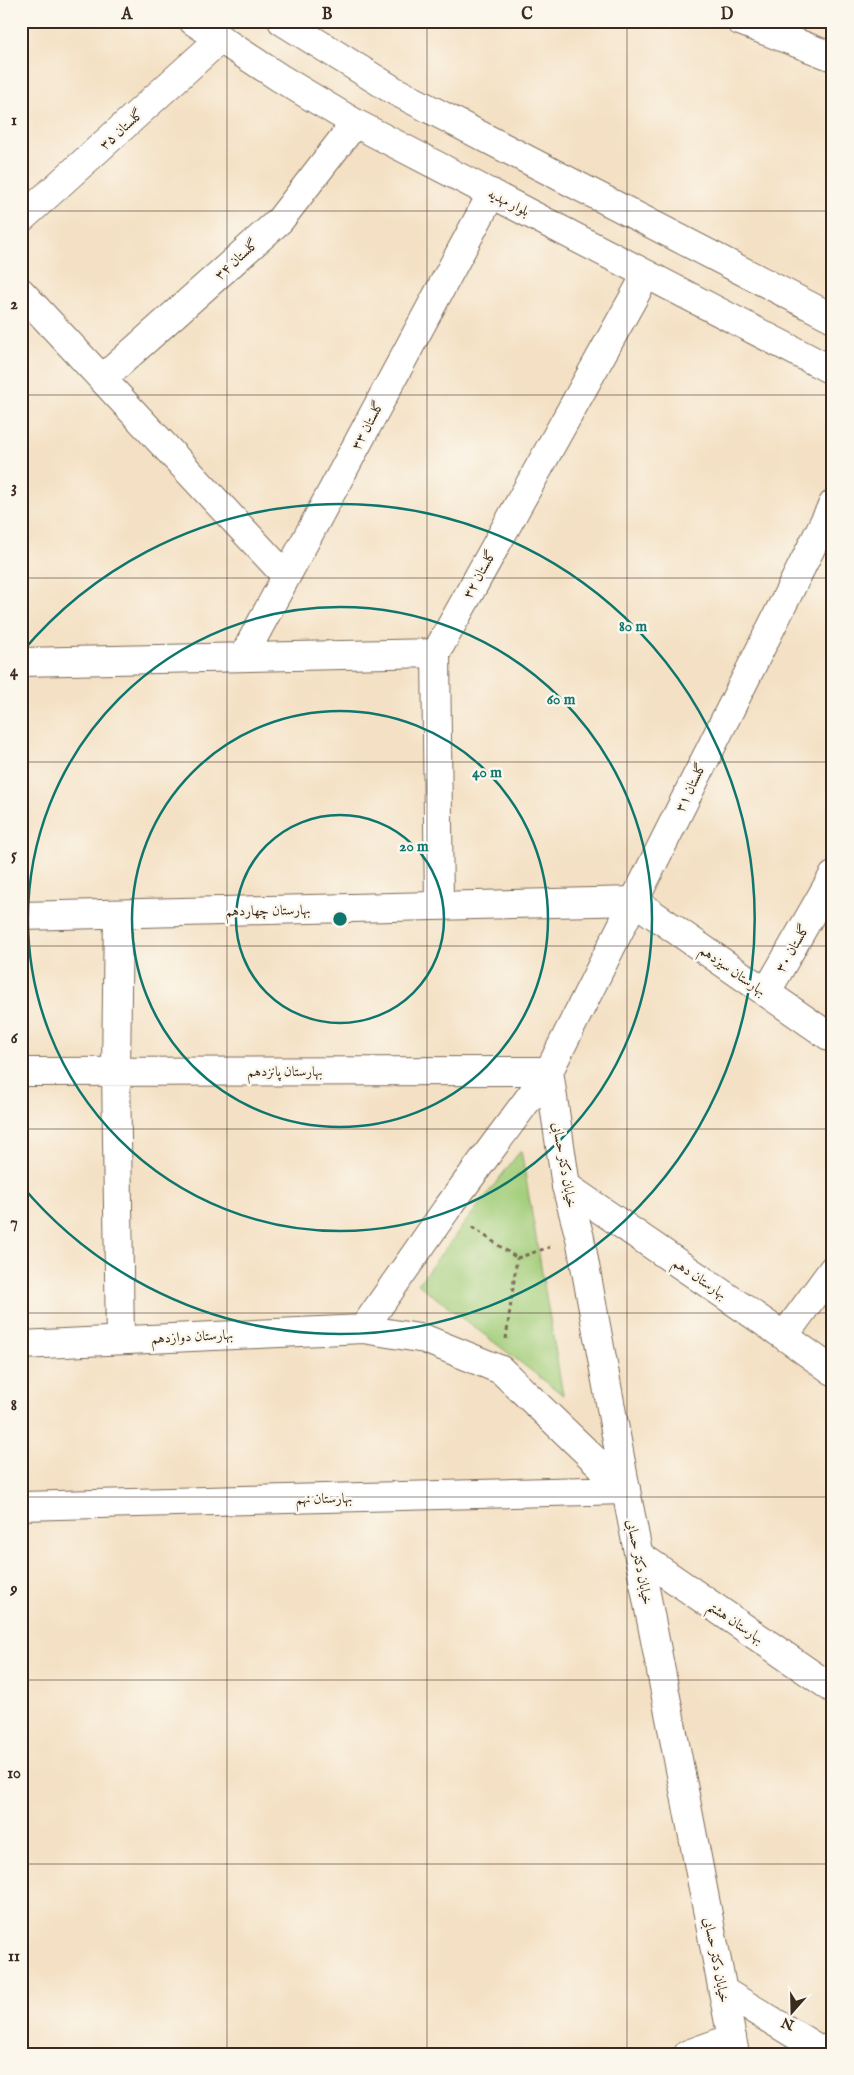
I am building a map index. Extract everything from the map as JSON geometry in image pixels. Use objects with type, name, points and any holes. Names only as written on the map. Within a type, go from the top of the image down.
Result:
[{"type":"street","name":"بلوار مهدیه","points":[[193,21],[355,123],[833,371]]},
{"type":"street","points":[[282,21],[328,52],[393,90],[833,318]]},
{"type":"street","points":[[740,21],[833,57]]},
{"type":"street","name":"گلستان ۳۵","points":[[21,219],[220,39]]},
{"type":"street","name":"گلستان ۳۴","points":[[102,379],[280,220],[355,123]]},
{"type":"street","name":"گلستان ۳۳","points":[[243,657],[492,193]]},
{"type":"street","name":"گلستان ۳۲","points":[[439,906],[436,653],[646,275]]},
{"type":"street","points":[[21,292],[286,576]]},
{"type":"street","name":"گلستان ۳۱","points":[[363,1329],[446,1210],[549,1071],[833,504]]},
{"type":"street","points":[[21,662],[436,653]]},
{"type":"street","name":"گلستان ۳۰","points":[[766,993],[833,876]]},
{"type":"street","name":"بهارستان چهاردهم","points":[[21,916],[634,901]]},
{"type":"street","name":"بهارستان سیزدهم","points":[[634,901],[833,1040]]},
{"type":"street","points":[[118,914],[116,1072],[120,1340]]},
{"type":"street","name":"بهارستان پانزدهم","points":[[21,1072],[549,1071]]},
{"type":"street","name":"خیابان دکتر حسابی","points":[[549,1071],[566,1186],[580,1238],[626,1490],[734,2046]]},
{"type":"street","name":"بهارستان دهم","points":[[566,1186],[833,1371]]},
{"type":"street","points":[[784,1336],[833,1269]]},
{"type":"street","name":"بهارستان دوازدهم","points":[[21,1345],[363,1329],[425,1339],[502,1370]]},
{"type":"street","points":[[502,1370],[626,1490]]},
{"type":"street","name":"بهارستان نهم","points":[[21,1506],[626,1490]]},
{"type":"street","name":"بهارستان هشتم","points":[[639,1555],[833,1689]]},
{"type":"street","points":[[723,1991],[827,2054]]},
{"type":"street","points":[[688,2054],[734,2046]]},
{"type":"path","points":[[446,1210],[517,1258],[502,1370]]},
{"type":"green space","points":[[521,1150],[563,1395],[418,1284]]}]
